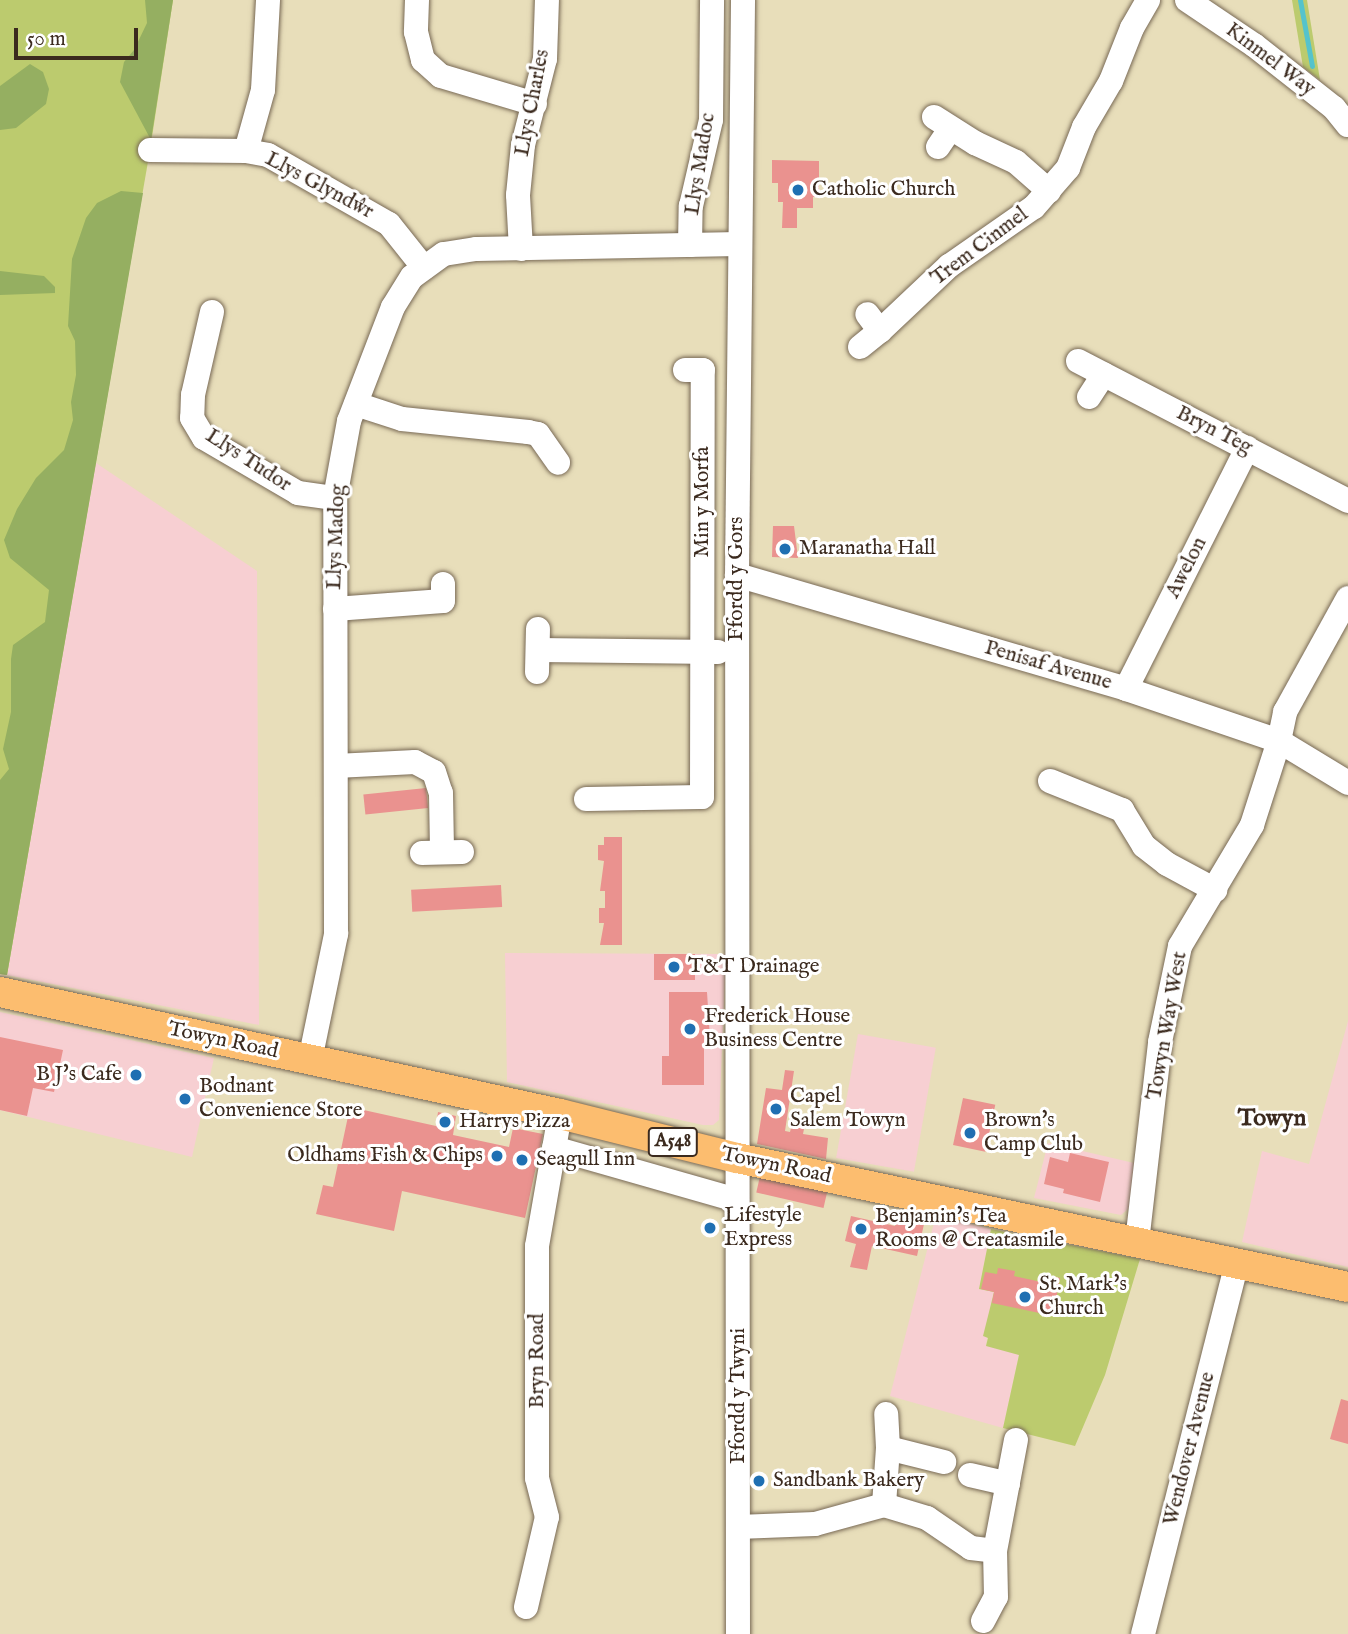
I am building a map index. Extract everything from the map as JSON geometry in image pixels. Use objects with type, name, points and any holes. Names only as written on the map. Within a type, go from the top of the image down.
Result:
[{"type":"main road","name":"Towyn Road","points":[[0,992],[560,1114],[737,1158],[1348,1287]]},
{"type":"street","points":[[246,151],[263,90],[268,0]]},
{"type":"street","points":[[417,0],[416,32],[423,60],[441,76],[535,104]]},
{"type":"street","name":"Llys Charles","points":[[521,249],[518,195],[523,145],[545,59],[547,0]]},
{"type":"street","name":"Llys Madoc","points":[[690,245],[691,206],[711,120],[712,0]]},
{"type":"street","name":"Ffordd y Gors","points":[[737,1158],[737,575],[743,0]]},
{"type":"street","name":"Trem Cinmel","points":[[860,347],[873,323],[948,266],[1034,207],[1068,169],[1084,127],[1111,82],[1132,28],[1148,0]]},
{"type":"street","name":"Kinmel Way","points":[[1187,0],[1254,45],[1334,108],[1348,125]]},
{"type":"street","name":"Trem Cinmel","points":[[941,131],[1016,162],[1049,191]]},
{"type":"street","name":"Llys Glyndŵr","points":[[150,150],[246,151],[268,155],[388,224],[424,268]]},
{"type":"street","name":"Llys Madog","points":[[310,1060],[336,934],[335,498],[349,421],[393,307],[412,277],[444,254],[476,250],[740,244]]},
{"type":"street","name":"Llys Tudor","points":[[212,312],[193,396],[192,418],[204,438],[298,493],[335,498]]},
{"type":"street","name":"Bryn Teg","points":[[1079,361],[1348,501]]},
{"type":"street","name":"Min y Morfa","points":[[586,799],[702,797],[703,370],[685,370]]},
{"type":"street","points":[[1088,397],[1104,374]]},
{"type":"street","points":[[356,404],[402,419],[533,422],[558,463]]},
{"type":"street","name":"Awelon","points":[[1126,689],[1247,448]]},
{"type":"street","name":"Penisaf Avenue","points":[[737,575],[1126,689],[1279,741],[1348,783]]},
{"type":"street","points":[[335,609],[443,601],[443,584]]},
{"type":"street","name":"Towyn Way West","points":[[1137,1241],[1160,1042],[1180,946],[1252,825],[1279,741],[1285,712],[1348,598]]},
{"type":"street","points":[[537,650],[737,652]]},
{"type":"street","points":[[336,766],[415,762],[434,772],[442,793],[442,852]]},
{"type":"street","points":[[1050,781],[1122,810],[1144,846],[1167,864],[1215,890]]},
{"type":"street","name":"Bryn Road","points":[[526,1606],[547,1517],[546,1504],[537,1478],[537,1246],[560,1114]]},
{"type":"street","points":[[554,1149],[737,1200]]},
{"type":"street","name":"Ffordd y Twyni","points":[[737,1158],[738,1634]]},
{"type":"street","name":"Wendover Avenue","points":[[1143,1634],[1237,1263]]},
{"type":"street","points":[[884,1504],[888,1448],[886,1414]]},
{"type":"street","points":[[993,1615],[996,1597],[995,1550],[1016,1440]]},
{"type":"street","points":[[888,1448],[944,1462]]},
{"type":"street","points":[[970,1475],[1008,1484]]},
{"type":"street","points":[[738,1527],[815,1524],[884,1504],[927,1518],[971,1548],[995,1550]]},
{"type":"shaded area","points":[[96,463],[257,571],[259,1025],[7,975]]},
{"type":"shaded area","points":[[505,953],[726,954],[719,1120],[713,1125],[703,1125],[507,1082]]},
{"type":"shaded area","points":[[0,1012],[214,1058],[192,1157],[0,1110]]},
{"type":"shaded area","points":[[1348,1021],[1348,1267],[1242,1242],[1262,1151],[1309,1164]]},
{"type":"shaded area","points":[[858,1034],[936,1048],[914,1172],[836,1158]]},
{"type":"shaded area","points":[[1048,1143],[1134,1163],[1129,1208],[1121,1215],[1034,1198]]},
{"type":"shaded area","points":[[936,1215],[991,1229],[979,1289],[994,1292],[986,1345],[1019,1354],[1003,1428],[890,1396]]},
{"type":"green space","points":[[0,0],[173,0],[150,150],[7,975],[0,974]]},
{"type":"green space","points":[[145,0],[173,0],[151,140],[120,82],[124,62],[134,50],[147,23]]},
{"type":"green space","points":[[1292,0],[1307,0],[1320,80],[1303,67]]},
{"type":"green space","points":[[30,64],[43,72],[49,89],[46,104],[16,128],[0,130],[0,86]]},
{"type":"green space","points":[[121,191],[143,193],[7,975],[0,974],[0,780],[9,769],[3,749],[11,712],[11,659],[13,645],[45,622],[49,590],[10,558],[4,540],[17,509],[36,478],[64,450],[73,420],[71,402],[76,375],[75,341],[68,326],[72,259],[86,218],[97,203]]},
{"type":"green space","points":[[0,271],[44,276],[55,287],[55,293],[0,295]]},
{"type":"green space","points":[[991,1229],[1140,1259],[1105,1375],[1075,1446],[1003,1428],[1019,1355],[986,1346],[988,1338],[983,1336],[994,1292],[979,1289]]},
{"type":"building","name":"Catholic Church","points":[[772,160],[819,161],[819,197],[813,197],[813,208],[797,208],[797,228],[782,228],[783,202],[778,202],[778,183],[772,183]]},
{"type":"building","name":"Maranatha Hall","points":[[773,526],[794,526],[798,558],[772,557]]},
{"type":"building","points":[[426,788],[428,808],[365,814],[363,795]]},
{"type":"building","points":[[604,837],[622,837],[622,945],[600,945],[604,923],[599,923],[599,908],[605,908],[605,891],[600,891],[604,861],[598,860],[598,845],[604,845]]},
{"type":"building","points":[[501,885],[502,907],[412,912],[411,890]]},
{"type":"building","name":"T&T Drainage","points":[[654,954],[695,954],[695,980],[654,980]]},
{"type":"building","name":"Frederick House Business Centre","points":[[669,992],[707,992],[710,1039],[704,1039],[704,1085],[662,1085],[662,1056],[669,1056]]},
{"type":"building","points":[[0,1037],[63,1050],[54,1092],[33,1088],[27,1116],[0,1110]]},
{"type":"building","points":[[785,1070],[794,1071],[785,1131],[790,1132],[794,1116],[806,1119],[803,1134],[828,1138],[826,1159],[757,1144],[766,1088],[782,1090]]},
{"type":"building","name":"Brown's Camp Club","points":[[963,1098],[995,1105],[985,1152],[953,1145]]},
{"type":"building","points":[[350,1107],[436,1126],[438,1112],[456,1116],[453,1135],[509,1147],[513,1128],[543,1134],[525,1218],[402,1191],[394,1231],[316,1214],[323,1185],[333,1187]]},
{"type":"building","points":[[1070,1153],[1109,1162],[1100,1202],[1063,1193],[1064,1189],[1044,1184],[1050,1157],[1068,1162]]},
{"type":"building","points":[[761,1172],[828,1188],[824,1208],[756,1192]]},
{"type":"building","points":[[851,1216],[895,1226],[897,1218],[924,1224],[917,1256],[872,1246],[867,1270],[850,1267],[856,1244],[845,1241]]},
{"type":"building","name":"St. Mark's Church","points":[[998,1268],[1015,1271],[1014,1276],[1046,1283],[1048,1275],[1060,1278],[1053,1316],[992,1303],[994,1292],[981,1289],[985,1272],[997,1274]]},
{"type":"building","points":[[1341,1399],[1348,1401],[1348,1444],[1330,1439]]},
{"type":"waterway","points":[[1300,0],[1312,66]]},
{"type":"place","name":"Catholic Church","points":[[798,190]]},
{"type":"place","name":"Maranatha Hall","points":[[785,549]]},
{"type":"place","name":"T&T Drainage","points":[[674,967]]},
{"type":"place","name":"Frederick House Business Centre","points":[[690,1029]]},
{"type":"place","name":"B J's Cafe","points":[[136,1075]]},
{"type":"place","name":"Bodnant Convenience Store","points":[[185,1099]]},
{"type":"place","name":"Capel Salem Towyn","points":[[776,1109]]},
{"type":"place","name":"Harrys Pizza","points":[[445,1122]]},
{"type":"place","name":"Brown's Camp Club","points":[[970,1133]]},
{"type":"place","name":"Oldhams Fish & Chips","points":[[497,1156]]},
{"type":"place","name":"Seagull Inn","points":[[522,1160]]},
{"type":"place","name":"Lifestyle Express","points":[[710,1228]]},
{"type":"place","name":"Benjamin's Tea Rooms @ Creatasmile","points":[[861,1229]]},
{"type":"place","name":"St. Mark's Church","points":[[1025,1297]]},
{"type":"place","name":"Sandbank Bakery","points":[[759,1481]]},
{"type":"district","name":"Towyn","points":[[1272,1119]]}]
